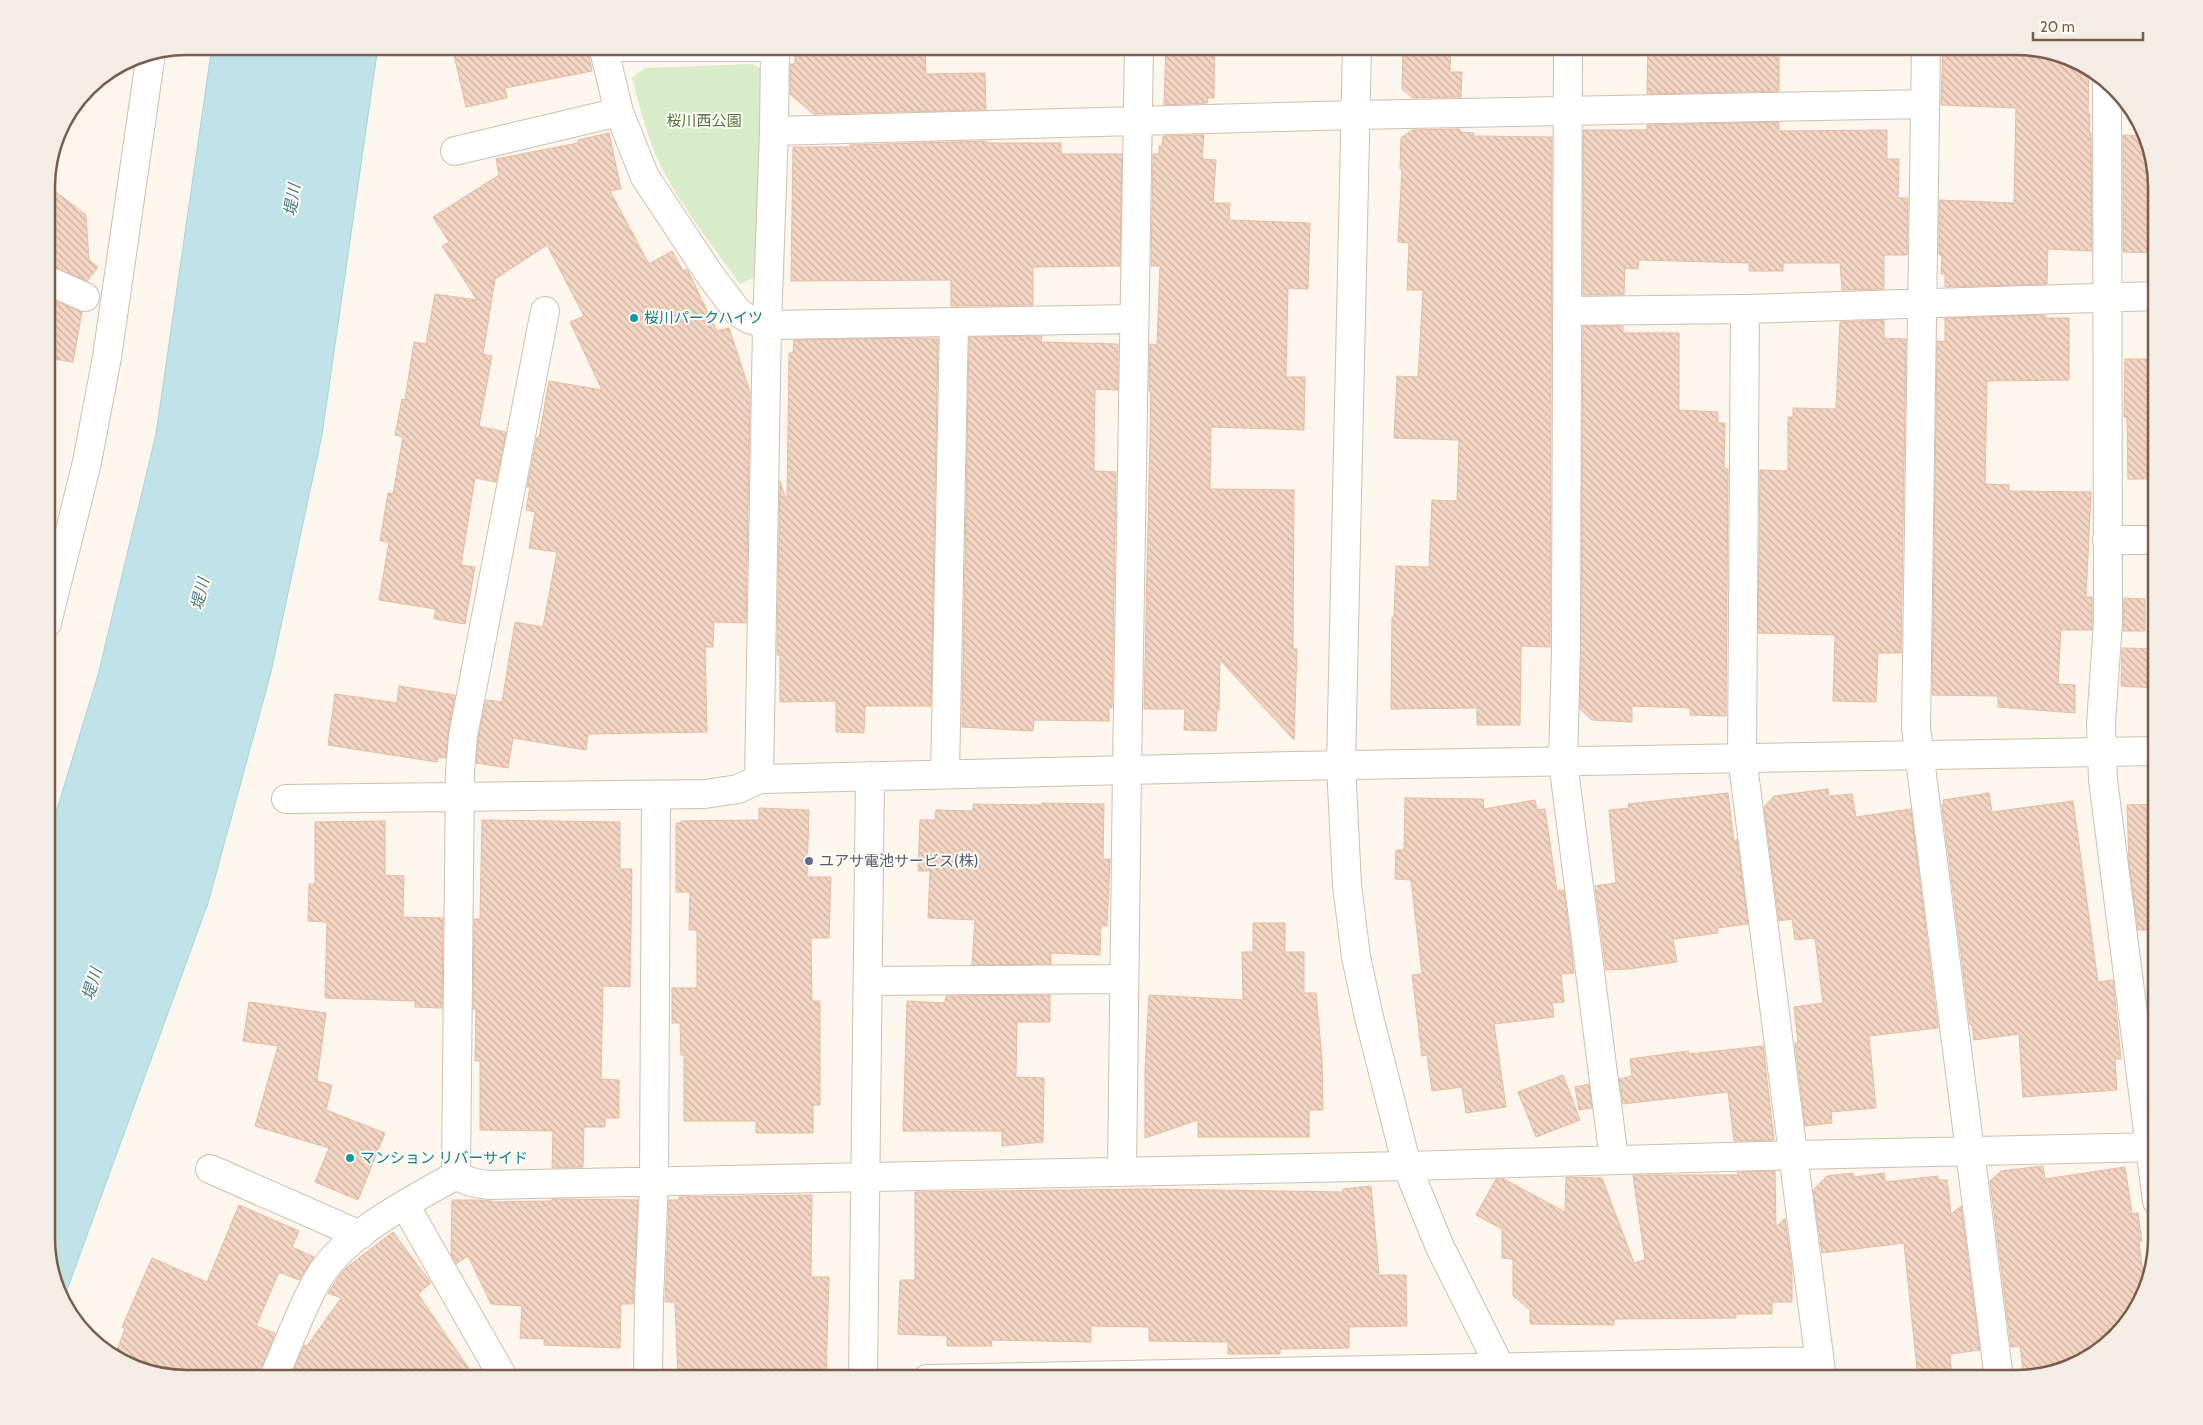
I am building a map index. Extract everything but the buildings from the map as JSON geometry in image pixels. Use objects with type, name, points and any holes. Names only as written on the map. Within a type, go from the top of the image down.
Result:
[{"type":"street","points":[[605,55],[619,112],[645,177],[710,275],[738,312],[747,318],[767,326],[1134,319]]},
{"type":"street","points":[[759,779],[767,326],[775,55]]},
{"type":"street","points":[[1122,1171],[1139,55]]},
{"type":"street","points":[[1357,55],[1341,765],[1346,876],[1356,957],[1382,1073],[1407,1166],[1439,1245],[1502,1370]]},
{"type":"street","points":[[1568,55],[1566,649],[1562,762],[1614,1159]]},
{"type":"street","points":[[1926,55],[1916,728],[1969,1152],[1999,1370]]},
{"type":"street","points":[[55,588],[87,462],[107,357],[150,60]]},
{"type":"street","points":[[2107,92],[2108,621],[2101,724],[2102,752],[2104,795],[2148,1111]]},
{"type":"street","points":[[774,131],[1356,115],[1925,104]]},
{"type":"street","points":[[455,151],[619,112]]},
{"type":"street","points":[[55,284],[85,297]]},
{"type":"street","points":[[1567,311],[1745,309],[2148,296]]},
{"type":"street","points":[[1745,309],[1742,757],[1795,1155],[1821,1370]]},
{"type":"street","points":[[456,1175],[460,772],[463,736],[545,311]]},
{"type":"street","points":[[945,774],[954,323]]},
{"type":"street","points":[[2107,540],[2148,540]]},
{"type":"street","points":[[286,799],[705,794],[738,789],[759,779],[1127,769],[2148,751]]},
{"type":"street","points":[[863,1370],[870,776]]},
{"type":"street","points":[[648,1370],[654,1182],[656,795]]},
{"type":"street","points":[[868,981],[1124,979]]},
{"type":"street","points":[[456,1175],[470,1183],[484,1185],[1407,1166],[1614,1159],[2148,1147]]},
{"type":"street","points":[[210,1170],[360,1235]]},
{"type":"street","points":[[277,1370],[315,1282],[333,1258],[372,1224],[456,1175]]},
{"type":"street","points":[[405,1205],[499,1370]]},
{"type":"green space","name":"桜川西公園","points":[[753,64],[761,69],[755,277],[740,284],[692,218],[660,165],[650,141],[632,78],[645,68]]},
{"type":"water","name":"堤川","points":[[211,55],[377,55],[322,435],[271,672],[208,903],[67,1291],[62,1281],[55,1247],[55,816],[98,675],[156,434]]},
{"type":"place","name":"桜川パークハイツ","points":[[634,318]]},
{"type":"place","name":"ユアサ電池サービス(株)","points":[[809,861]]},
{"type":"place","name":"マンション リバーサイド","points":[[350,1158]]}]
